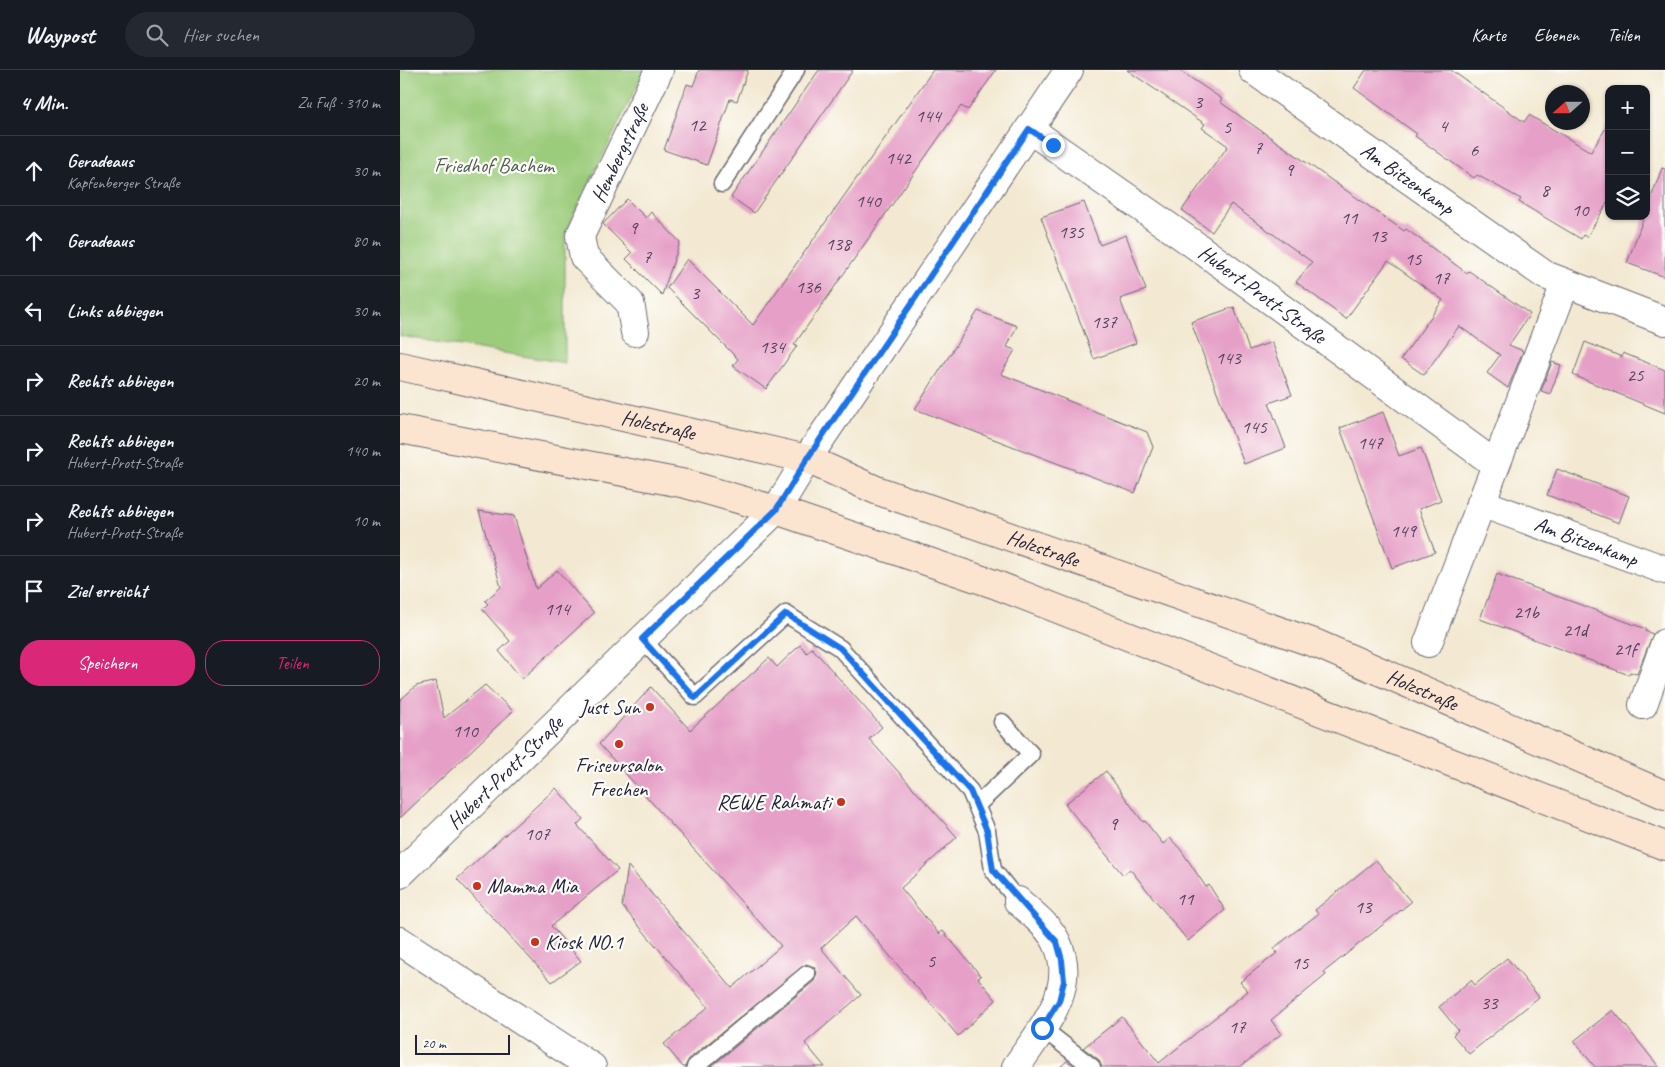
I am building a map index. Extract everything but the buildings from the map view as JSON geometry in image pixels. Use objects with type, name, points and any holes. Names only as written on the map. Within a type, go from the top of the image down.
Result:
[{"type":"main road","name":"Holzstraße","points":[[400,366],[807,459],[876,490],[1317,644],[1665,795]]},
{"type":"main road","points":[[400,428],[686,484],[776,510],[994,584],[1665,846]]},
{"type":"street","name":"Hembergstraße","points":[[634,332],[630,303],[584,257],[580,236],[660,70]]},
{"type":"street","name":"Hubert-Prott-Straße","points":[[400,874],[776,510],[807,459],[1069,70]]},
{"type":"street","name":"Am Bitzenkamp","points":[[1253,70],[1545,275],[1665,321]]},
{"type":"street","name":"Hubert-Prott-Straße","points":[[1029,129],[1195,245],[1495,464]]},
{"type":"street","points":[[1428,643],[1565,284]]},
{"type":"street","name":"Am Bitzenkamp","points":[[1481,503],[1665,570]]},
{"type":"street","points":[[1643,705],[1665,643]]},
{"type":"street","points":[[1016,1067],[1059,1001],[1064,981],[1062,960],[1057,942],[1018,901]]},
{"type":"street","points":[[400,941],[592,1067]]},
{"type":"lane","points":[[722,184],[796,70]]},
{"type":"lane","points":[[642,639],[695,698],[786,614],[840,648],[970,791],[987,831],[993,870],[1018,901]]},
{"type":"lane","points":[[976,806],[1031,754],[1002,722]]},
{"type":"lane","points":[[695,1067],[806,974]]},
{"type":"lane","points":[[1042,1028],[1092,1067]]},
{"type":"green space","name":"Friedhof Bachem","points":[[400,70],[645,70],[572,218],[565,237],[565,363],[400,336]]},
{"type":"place","name":"Just Sun","points":[[650,707]]},
{"type":"place","name":"Friseursalon Frechen","points":[[619,744]]},
{"type":"place","name":"REWE Rahmati","points":[[841,802]]},
{"type":"place","name":"Mamma Mia","points":[[477,886]]},
{"type":"place","name":"Kiosk NO.1","points":[[535,942]]},
{"type":"route","points":[[1042,1028],[1059,1001],[1064,981],[1062,960],[1057,942],[1018,901],[993,870],[987,831],[970,791],[840,648],[786,614],[695,698],[642,639],[776,510],[807,459],[1029,129],[1053,145]]}]
